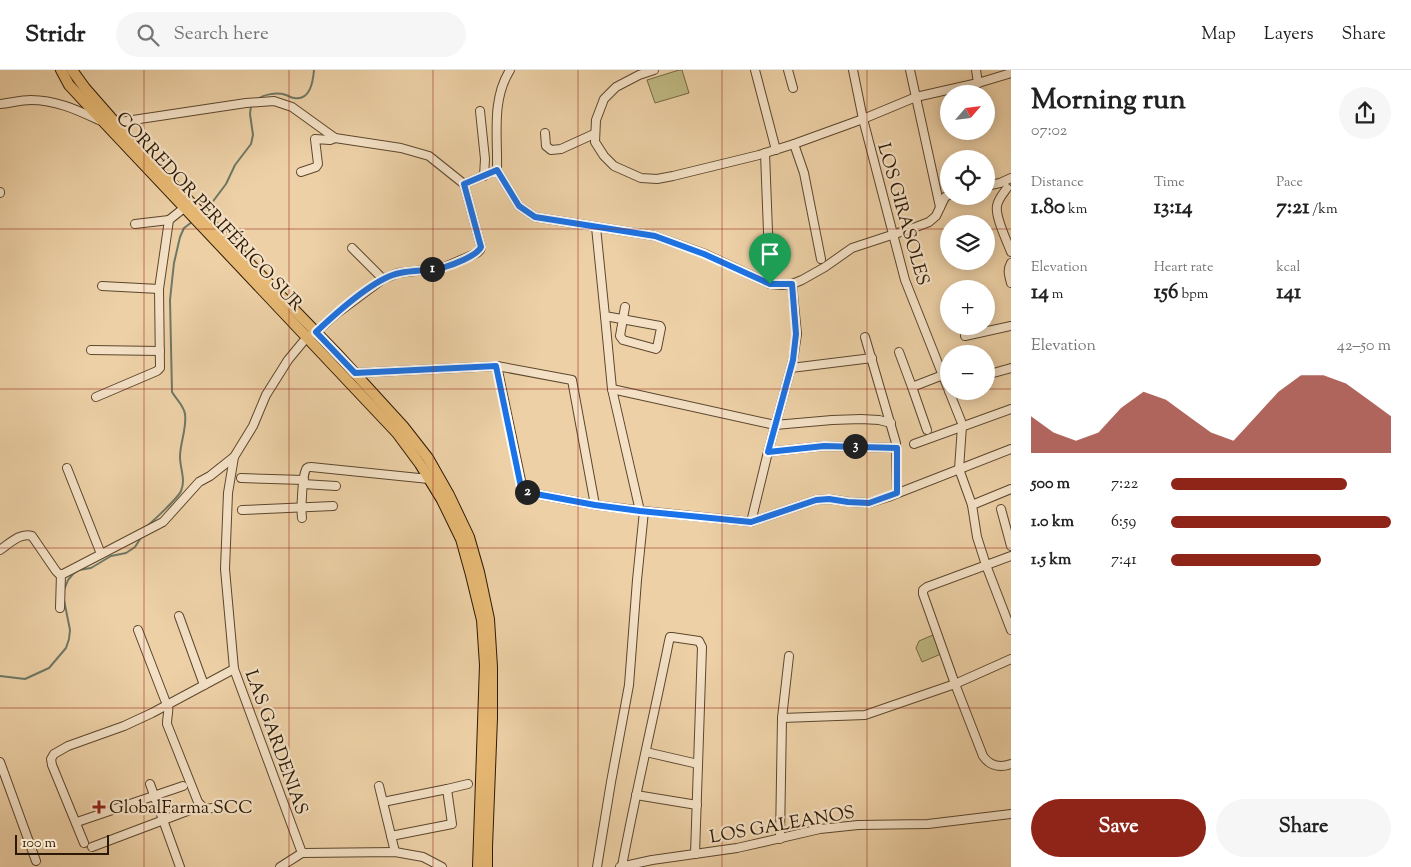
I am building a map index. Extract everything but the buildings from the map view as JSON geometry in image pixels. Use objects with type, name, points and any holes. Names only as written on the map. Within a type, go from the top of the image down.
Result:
[{"type":"main road","name":"CORREDOR PERIFÉRICO SUR","points":[[61,70],[69,85],[184,208],[311,334],[355,373],[403,426],[428,458],[449,495],[469,536],[489,619],[492,667],[492,718],[487,867]]},
{"type":"main road","name":"CORREDOR PERIFÉRICO SUR","points":[[72,70],[116,123],[311,334],[397,433],[430,479],[462,539],[482,620],[485,665],[478,867]]},
{"type":"street","points":[[510,70],[502,85],[498,106],[496,129],[497,170],[519,206],[535,217],[655,236],[704,254],[770,284],[792,284],[825,267],[852,248],[916,227],[929,222],[936,216],[940,207],[910,70]]},
{"type":"street","points":[[654,70],[639,75],[616,87],[604,99],[596,120],[594,134],[595,142],[604,156],[614,166],[641,178],[657,179],[776,150],[863,119],[916,97],[978,83],[1011,73]]},
{"type":"street","points":[[755,70],[776,150]]},
{"type":"street","points":[[788,70],[793,88]]},
{"type":"street","name":"LOS GIRASOLES","points":[[853,70],[863,119],[905,280],[940,368]]},
{"type":"street","points":[[976,70],[978,83]]},
{"type":"street","points":[[0,104],[31,100],[52,102],[70,107],[102,121],[116,123],[246,103],[274,102],[292,107],[335,138],[401,148],[429,156],[464,184],[481,247],[477,253],[442,268],[398,273],[383,278],[352,248]]},
{"type":"street","points":[[480,110],[485,159],[484,176]]},
{"type":"street","points":[[545,133],[546,146],[551,150],[561,149],[594,134]]},
{"type":"street","points":[[301,172],[316,167],[318,164],[316,140],[335,138]]},
{"type":"street","points":[[794,144],[804,173],[821,258]]},
{"type":"street","points":[[765,153],[770,284]]},
{"type":"street","points":[[464,184],[497,170]]},
{"type":"street","points":[[995,184],[1011,178]]},
{"type":"street","points":[[1007,188],[996,207],[1011,252]]},
{"type":"street","points":[[135,224],[168,220],[184,208]]},
{"type":"street","points":[[96,397],[160,368],[160,289],[168,220]]},
{"type":"street","points":[[596,227],[612,389],[642,511],[629,685],[610,782],[597,867]]},
{"type":"street","points":[[1011,263],[1008,271],[1011,283]]},
{"type":"street","name":"LAS GARDENIAS","points":[[302,853],[234,669],[225,569],[228,493],[234,457],[253,426],[266,395],[288,360],[311,334],[383,278]]},
{"type":"street","points":[[751,522],[793,360],[796,334],[792,284]]},
{"type":"street","points":[[102,286],[160,289]]},
{"type":"street","points":[[605,316],[624,319],[660,326],[656,349],[623,340],[620,336],[624,319],[625,307]]},
{"type":"street","points":[[965,336],[1011,326]]},
{"type":"street","points":[[865,336],[897,448],[897,493]]},
{"type":"street","points":[[91,350],[160,351]]},
{"type":"street","points":[[899,352],[928,430]]},
{"type":"street","points":[[791,368],[872,358]]},
{"type":"street","points":[[355,373],[496,366],[572,380],[595,505]]},
{"type":"street","points":[[496,366],[523,490],[595,505],[751,522],[816,500],[829,499],[869,503],[1011,449]]},
{"type":"street","points":[[995,372],[1011,368]]},
{"type":"street","points":[[912,387],[940,376]]},
{"type":"street","points":[[612,389],[775,425],[861,419],[891,423]]},
{"type":"street","name":"LOS GIRASOLES","points":[[953,400],[962,424]]},
{"type":"street","points":[[914,444],[962,424],[1011,409]]},
{"type":"street","points":[[962,424],[959,469],[972,505],[977,537],[986,565],[1011,630]]},
{"type":"street","points":[[768,452],[824,446],[897,448]]},
{"type":"street","points":[[61,574],[163,522],[199,482],[210,476],[234,457]]},
{"type":"street","points":[[302,518],[301,506],[305,470],[308,467],[430,479]]},
{"type":"street","points":[[67,468],[101,554]]},
{"type":"street","points":[[241,478],[336,486]]},
{"type":"street","points":[[972,505],[1011,489]]},
{"type":"street","points":[[242,510],[333,506]]},
{"type":"street","points":[[1001,509],[1011,546]]},
{"type":"street","points":[[0,550],[22,535],[32,536],[56,570],[61,574]]},
{"type":"street","points":[[1009,765],[993,765],[987,762],[983,756],[955,684],[923,590],[926,587],[1011,556]]},
{"type":"street","points":[[60,608],[61,574]]},
{"type":"street","points":[[179,616],[204,685]]},
{"type":"street","points":[[138,630],[165,700],[169,704],[167,724],[198,802],[205,809],[220,807]]},
{"type":"street","points":[[625,866],[636,794],[670,637],[672,636],[699,642],[702,647],[695,854]]},
{"type":"street","points":[[780,838],[782,718],[790,656]]},
{"type":"street","points":[[782,718],[865,715],[955,684],[1011,659]]},
{"type":"street","points":[[84,843],[52,765],[51,759],[54,754],[68,746],[124,726],[234,669]]},
{"type":"street","points":[[646,752],[698,764]]},
{"type":"street","points":[[1,767],[36,861]]},
{"type":"street","points":[[150,784],[180,867]]},
{"type":"street","points":[[383,802],[468,784]]},
{"type":"street","points":[[80,821],[183,786]]},
{"type":"street","points":[[379,786],[395,852]]},
{"type":"street","points":[[391,836],[452,824],[447,789]]},
{"type":"street","points":[[636,794],[696,805]]},
{"type":"street","points":[[92,847],[190,810]]},
{"type":"street","name":"LOS GALEANOS","points":[[625,866],[737,848],[820,829],[858,825],[928,824],[1011,814]]},
{"type":"street","points":[[280,867],[302,853],[395,852],[423,857],[442,867]]},
{"type":"shaded area","points":[[682,70],[689,93],[655,103],[647,80]]},
{"type":"shaded area","points":[[933,635],[941,654],[922,662],[916,648],[919,641]]},
{"type":"waterway","points":[[256,100],[263,96],[275,94],[282,94],[293,98],[304,97],[310,90],[314,70]]},
{"type":"waterway","points":[[204,210],[226,184],[235,165],[251,144],[253,135],[250,114],[251,106]]},
{"type":"waterway","points":[[146,527],[175,499],[182,487],[183,478],[180,457],[185,414],[172,392],[170,300],[174,263],[180,237],[184,228],[192,222]]},
{"type":"waterway","points":[[0,676],[25,679],[49,668],[66,648],[69,639],[70,630],[64,600],[64,590],[68,580],[79,570],[91,568],[111,556],[126,553],[135,547],[142,536]]},
{"type":"place","name":"GlobalFarma SCC","points":[[99,807]]},
{"type":"route","points":[[497,170],[519,206],[535,217],[655,236],[704,254],[770,284],[792,284],[796,334],[793,360],[768,452],[824,446],[897,448],[897,493],[869,503],[829,499],[816,500],[751,522],[640,511],[525,492],[521,487],[496,366],[355,373],[316,332],[383,278],[398,273],[442,268],[477,253],[481,247],[464,184],[497,170]]}]
